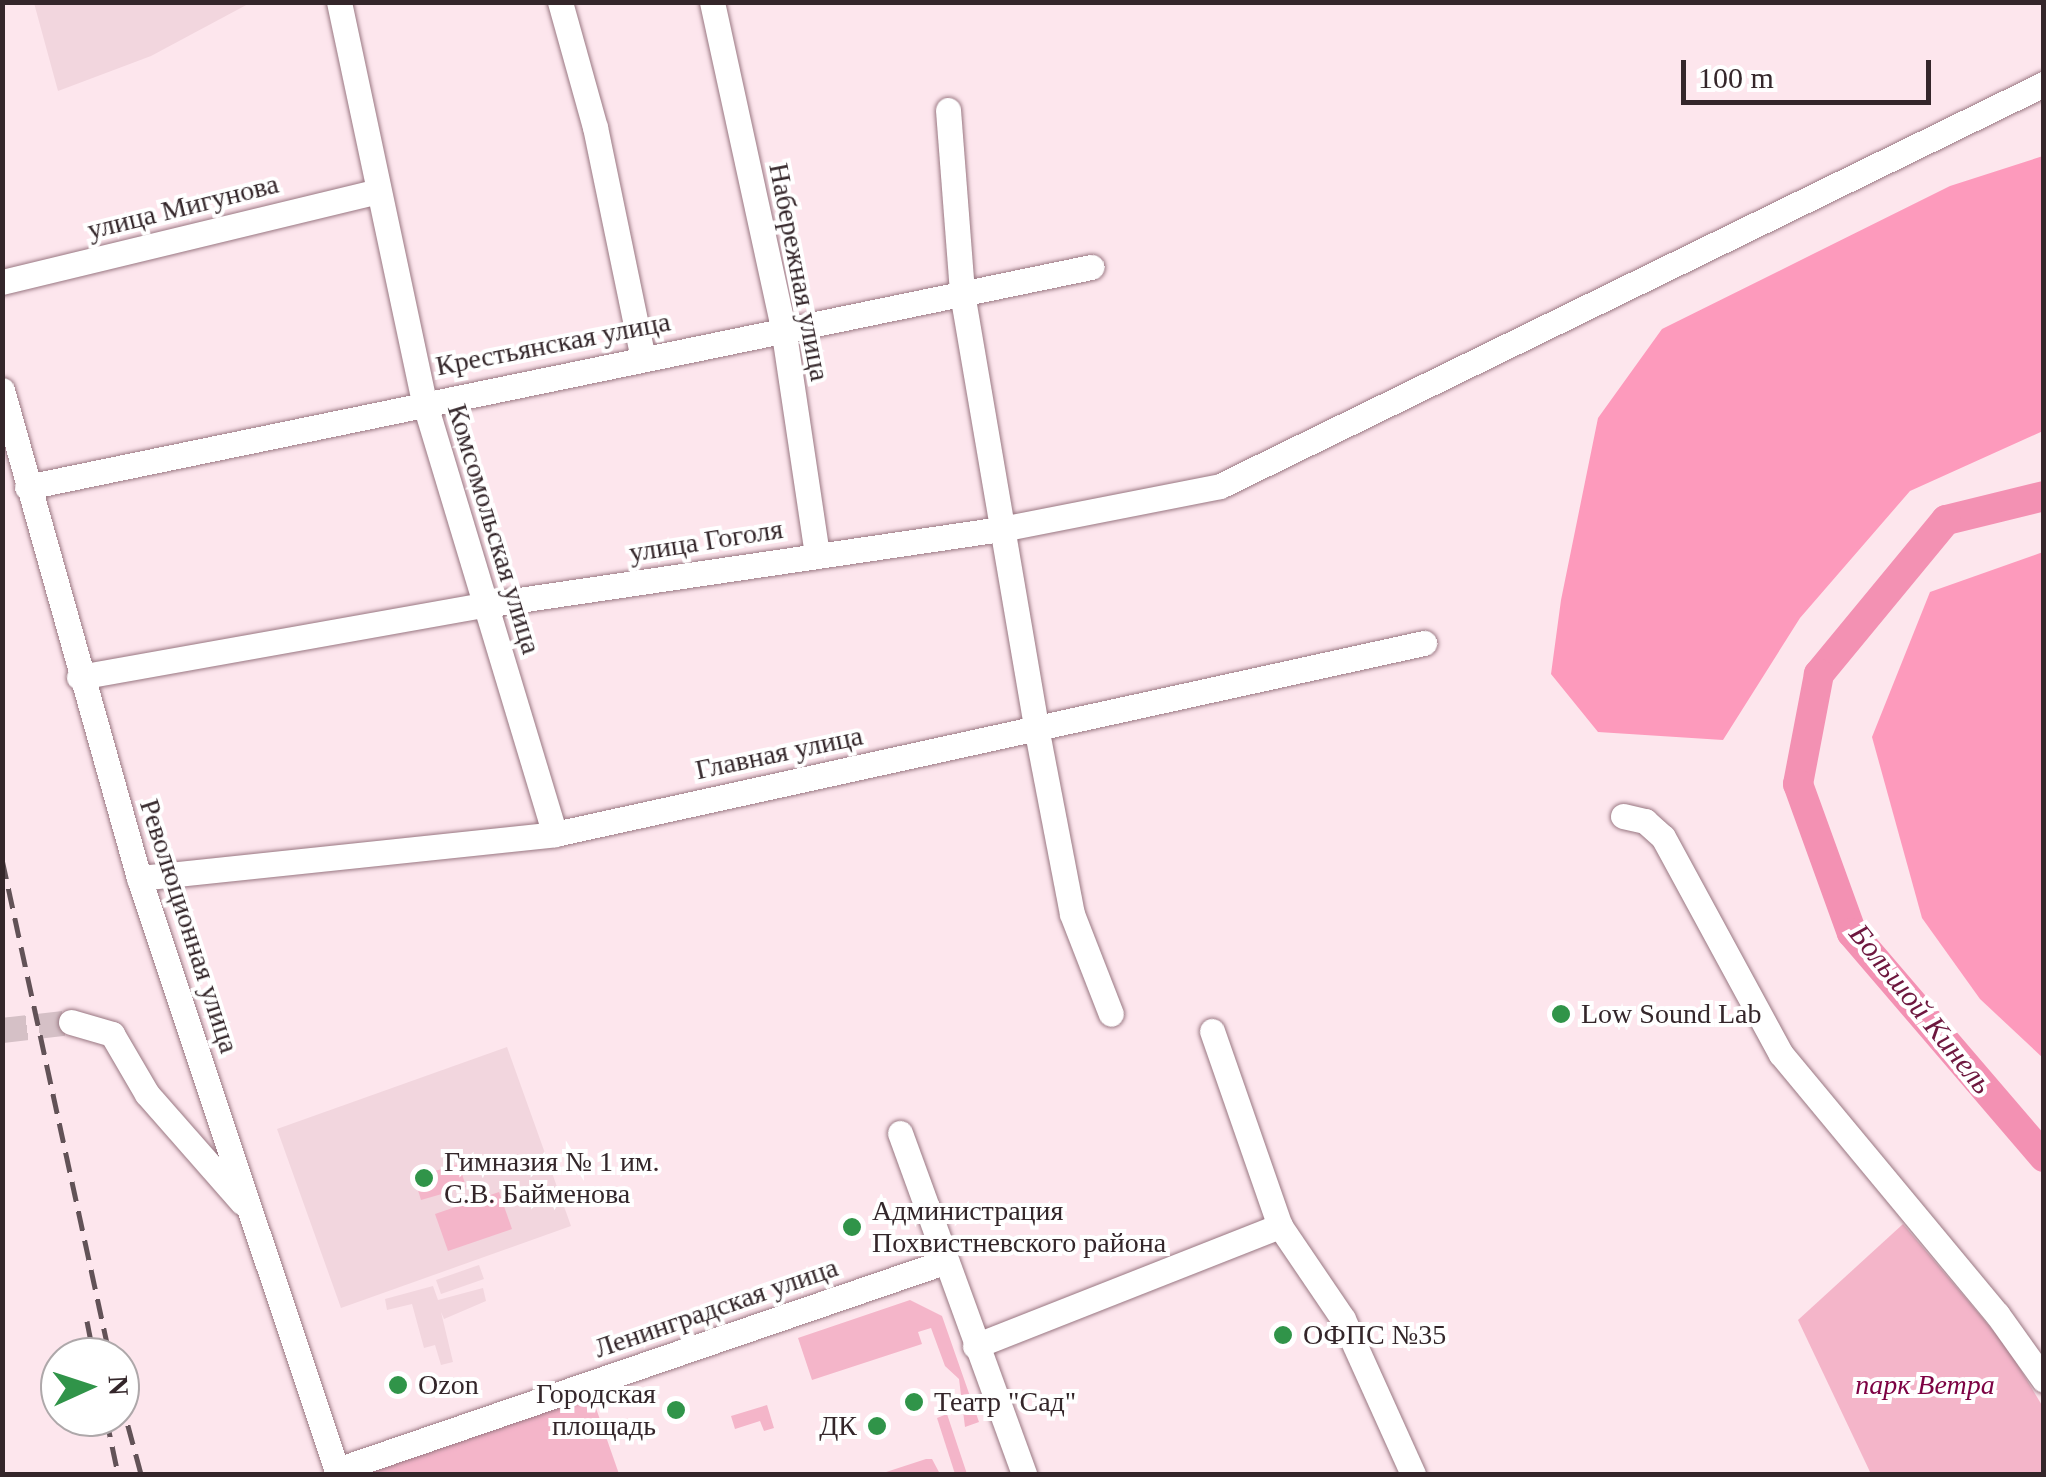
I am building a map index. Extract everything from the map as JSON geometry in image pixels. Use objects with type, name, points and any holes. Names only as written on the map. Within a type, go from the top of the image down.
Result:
[{"type":"street","name":"Комсомольская улица","points":[[339,2],[424,400],[555,834]]},
{"type":"street","points":[[560,2],[595,127],[643,358]]},
{"type":"street","name":"Набережная улица","points":[[712,2],[782,327],[817,555]]},
{"type":"street","name":"улица Гоголя","points":[[80,677],[486,605],[1001,529],[1220,486],[2044,84]]},
{"type":"street","points":[[948,110],[962,293],[1036,727],[1072,914],[1111,1014]]},
{"type":"street","name":"улица Мигунова","points":[[2,282],[378,191]]},
{"type":"street","name":"Крестьянская улица","points":[[27,487],[424,400],[1092,267]]},
{"type":"street","name":"Революционная улица","points":[[2,390],[139,878],[338,1472]]},
{"type":"street","name":"Главная улица","points":[[139,878],[555,834],[1424,643]]},
{"type":"street","points":[[1624,816],[1646,821],[1662,837],[1781,1054],[1997,1314],[2044,1380]]},
{"type":"street","points":[[71,1022],[112,1034],[147,1094],[252,1213]]},
{"type":"street","points":[[1212,1031],[1280,1226],[1344,1319],[1413,1474]]},
{"type":"street","points":[[900,1133],[1024,1474]]},
{"type":"street","points":[[975,1346],[1280,1226]]},
{"type":"street","name":"Ленинградская улица","points":[[338,1472],[944,1262]]},
{"type":"shaded area","points":[[34,2],[250,3],[151,56],[58,91]]},
{"type":"shaded area","points":[[2043,156],[2043,431],[1910,491],[1800,618],[1723,740],[1598,732],[1551,674],[1561,600],[1598,418],[1662,329],[1950,186]]},
{"type":"shaded area","points":[[2044,552],[2043,1058],[1980,999],[1922,918],[1872,737],[1930,592]]},
{"type":"shaded area","name":"Гимназия № 1 им. С.В. Байменова","points":[[507,1047],[571,1226],[341,1308],[277,1129]]},
{"type":"shaded area","points":[[479,1265],[484,1279],[441,1294],[436,1280]]},
{"type":"shaded area","points":[[433,1286],[438,1300],[483,1288],[486,1301],[444,1319],[441,1312],[453,1362],[441,1365],[435,1345],[424,1348],[412,1304],[387,1310],[385,1299]]},
{"type":"green space","points":[[459,1164],[466,1187],[421,1200],[414,1177]]},
{"type":"green space","points":[[499,1192],[512,1229],[448,1251],[435,1214]]},
{"type":"green space","name":"парк Ветра","points":[[1903,1224],[2007,1347],[2043,1407],[2043,1474],[1871,1474],[1798,1320]]},
{"type":"green space","points":[[910,1300],[942,1316],[979,1422],[965,1427],[959,1379],[945,1366],[931,1328],[918,1332],[922,1344],[812,1380],[798,1338]]},
{"type":"green space","points":[[590,1391],[619,1474],[370,1474],[368,1469]]},
{"type":"green space","points":[[767,1405],[774,1428],[764,1431],[760,1421],[735,1429],[731,1416]]},
{"type":"green space","points":[[947,1414],[967,1474],[955,1474],[937,1418]]},
{"type":"green space","points":[[926,1459],[932,1459],[940,1474],[880,1474]]},
{"type":"waterway","name":"Большой Кинель","points":[[2044,496],[1946,520],[1819,674],[1798,784],[1852,933],[2044,1157]]},
{"type":"tunnel","points":[[2,1030],[71,1022]]},
{"type":"railway","points":[[2,859],[106,1337]]},
{"type":"railway","points":[[87,1321],[90,1337]]},
{"type":"railway","points":[[110,1437],[118,1474]]},
{"type":"railway","points":[[131,1437],[141,1474]]},
{"type":"place","name":"Low Sound Lab","points":[[1561,1014]]},
{"type":"place","name":"Гимназия № 1 им. С.В. Байменова","points":[[424,1178]]},
{"type":"place","name":"Администрация Похвистневского района","points":[[852,1227]]},
{"type":"place","name":"ОФПС №35","points":[[1283,1335]]},
{"type":"place","name":"Ozon","points":[[398,1385]]},
{"type":"place","name":"Театр \"Сад\"","points":[[914,1402]]},
{"type":"place","name":"Городская площадь","points":[[676,1410]]},
{"type":"place","name":"ДК","points":[[877,1426]]}]
